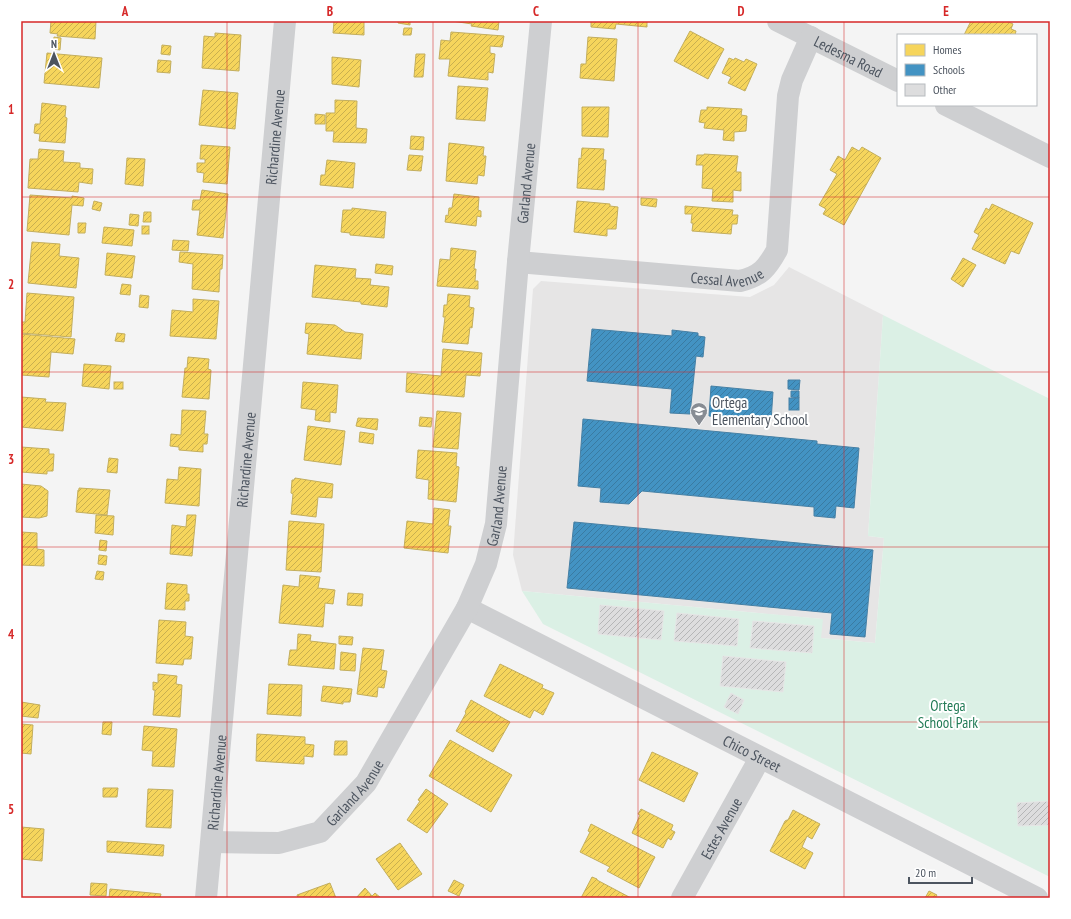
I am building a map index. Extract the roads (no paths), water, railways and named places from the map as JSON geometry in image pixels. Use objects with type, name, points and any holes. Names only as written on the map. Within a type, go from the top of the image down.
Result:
[{"type":"street","name":"Richardine Avenue","points":[[206,898],[285,21]]},
{"type":"street","name":"Garland Avenue","points":[[212,842],[279,843],[320,832],[366,783],[467,608],[486,564],[496,524],[518,262],[541,21]]},
{"type":"street","name":"Ledesma Road","points":[[778,21],[897,81]]},
{"type":"street","name":"Cessal Avenue","points":[[518,262],[740,281],[761,273],[770,263],[777,250],[788,96],[792,80],[811,38]]},
{"type":"street","points":[[948,106],[1050,157]]},
{"type":"street","name":"Chico Street","points":[[467,608],[1037,898]]},
{"type":"street","name":"Estes Avenue","points":[[682,898],[760,758]]},
{"type":"place","name":"Ortega Elementary School","points":[[699,426]]},
{"type":"park label","name":"Ortega School Park","points":[[948,714]]}]
